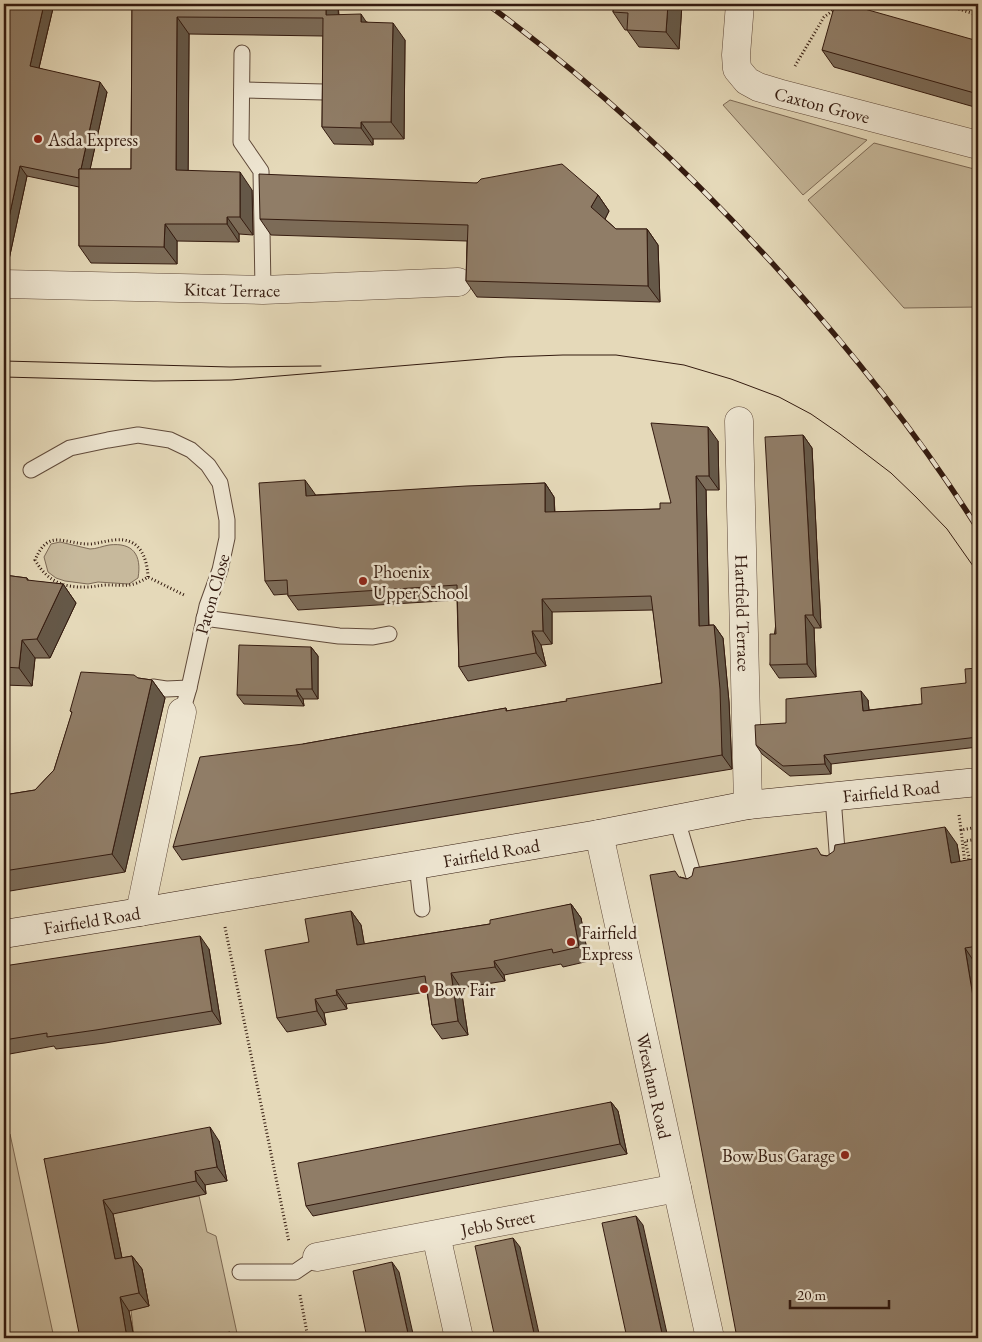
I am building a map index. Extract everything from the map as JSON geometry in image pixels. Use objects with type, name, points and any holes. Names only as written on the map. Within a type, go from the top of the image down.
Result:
[{"type":"street","name":"Caxton Grove","points":[[740,4],[736,55],[738,69],[747,81],[758,87],[778,93],[978,145]]},
{"type":"street","name":"Kitcat Terrace","points":[[4,284],[263,290],[458,282]]},
{"type":"street","name":"Hartfield Terrace","points":[[740,421],[748,805]]},
{"type":"street","name":"Paton Close","points":[[140,912],[185,700]]},
{"type":"street","name":"Fairfield Road","points":[[4,934],[599,834],[748,805],[978,782]]},
{"type":"street","name":"Wrexham Road","points":[[599,834],[710,1338]]},
{"type":"street","name":"Jebb Street","points":[[317,1257],[677,1188]]},
{"type":"street","points":[[436,1235],[459,1338]]},
{"type":"lane","points":[[242,53],[241,142],[261,171],[263,290]]},
{"type":"lane","points":[[242,90],[324,92]]},
{"type":"lane","name":"Paton Close","points":[[31,470],[70,448],[138,435],[170,440],[191,450],[208,466],[220,483],[227,520],[227,538],[220,570],[205,612],[185,700]]},
{"type":"lane","points":[[205,612],[338,636],[373,637],[389,634]]},
{"type":"lane","points":[[153,687],[166,689],[185,700]]},
{"type":"lane","points":[[833,797],[838,864]]},
{"type":"lane","points":[[677,820],[697,887]]},
{"type":"lane","points":[[417,865],[422,909]]},
{"type":"lane","points":[[240,1272],[295,1272],[317,1257]]},
{"type":"path","points":[[778,93],[824,17],[842,4]]},
{"type":"path","points":[[942,4],[978,15]]},
{"type":"path","points":[[58,539],[86,544],[122,540],[132,542],[140,548],[145,557],[148,578],[137,584],[121,587],[107,585],[66,586],[48,578],[35,560],[42,546],[50,540],[58,539]]},
{"type":"path","points":[[148,578],[205,612]]},
{"type":"path","points":[[961,830],[966,871],[969,857],[965,841],[978,839]]},
{"type":"path","points":[[220,898],[308,1338]]},
{"type":"shaded area","points":[[730,100],[867,140],[803,195],[723,105]]},
{"type":"shaded area","points":[[874,143],[978,170],[978,307],[904,308],[808,200]]},
{"type":"shaded area","points":[[60,542],[90,549],[109,545],[130,548],[139,563],[138,578],[129,584],[98,582],[88,584],[56,578],[48,572],[44,557],[51,544]]},
{"type":"shaded area","points":[[10,1134],[54,1338],[4,1338],[4,1138]]},
{"type":"shaded area","points":[[181,1193],[183,1199],[199,1196],[207,1232],[216,1236],[238,1338],[134,1338],[131,1310],[149,1306],[142,1270],[124,1273],[109,1206],[120,1212],[143,1208],[142,1200]]},
{"type":"building","points":[[4,4],[44,4],[30,66],[100,82],[81,169],[79,169],[79,178],[20,166],[4,241]]},
{"type":"building","points":[[132,4],[326,4],[326,15],[361,14],[361,22],[393,23],[391,122],[361,122],[361,128],[322,127],[323,18],[177,17],[176,170],[240,172],[240,217],[227,217],[227,224],[165,224],[164,247],[79,246],[79,169],[131,169]]},
{"type":"building","points":[[614,4],[668,4],[666,32],[627,30],[628,13],[613,12]]},
{"type":"building","points":[[835,4],[847,4],[978,41],[978,94],[822,50]]},
{"type":"building","points":[[562,164],[598,195],[591,207],[616,229],[647,229],[648,286],[466,281],[468,225],[260,219],[259,174],[477,183],[481,179]]},
{"type":"building","points":[[651,423],[708,427],[709,476],[696,476],[699,626],[714,625],[720,689],[722,755],[173,847],[200,757],[303,744],[506,708],[506,711],[567,701],[566,699],[662,683],[651,596],[542,599],[543,631],[532,631],[536,653],[459,667],[457,585],[288,596],[287,580],[265,581],[259,483],[305,480],[306,496],[545,483],[545,512],[660,509],[660,503],[671,503]]},
{"type":"building","points":[[803,435],[813,615],[805,615],[807,664],[770,665],[770,634],[776,634],[765,437]]},
{"type":"building","points":[[4,575],[63,584],[37,639],[22,640],[19,668],[4,667]]},
{"type":"building","points":[[239,645],[311,647],[312,689],[296,689],[298,696],[237,695]]},
{"type":"building","points":[[978,668],[978,737],[824,755],[825,764],[783,766],[756,745],[755,725],[786,723],[786,699],[861,691],[863,711],[922,704],[921,688],[966,683],[965,669]]},
{"type":"building","points":[[81,672],[134,675],[138,678],[152,680],[112,854],[4,871],[4,795],[35,790],[54,770],[72,712],[70,711]]},
{"type":"building","name":"Bow Bus Garage","points":[[945,827],[951,863],[978,858],[978,946],[965,948],[978,1027],[978,1338],[737,1338],[650,875],[675,871],[679,877],[687,879],[692,876],[694,868],[817,848],[821,855],[827,856],[834,851],[835,845]]},
{"type":"building","points":[[571,904],[579,947],[553,953],[552,949],[494,961],[495,967],[451,973],[458,1021],[432,1025],[425,976],[336,990],[337,995],[315,999],[317,1011],[277,1018],[265,950],[309,942],[305,919],[351,911],[357,945],[490,924],[490,920]]},
{"type":"building","points":[[200,936],[212,1011],[47,1037],[47,1033],[4,1040],[4,966]]},
{"type":"building","points":[[611,1102],[620,1144],[306,1206],[298,1163]]},
{"type":"building","points":[[210,1127],[217,1167],[195,1171],[196,1181],[103,1200],[115,1259],[132,1256],[139,1293],[120,1297],[127,1338],[80,1338],[44,1159]]},
{"type":"building","points":[[636,1216],[663,1338],[627,1338],[602,1223]]},
{"type":"building","points":[[513,1238],[535,1338],[495,1338],[475,1246]]},
{"type":"building","points":[[392,1262],[409,1338],[367,1338],[353,1271]]},
{"type":"building","points":[[230,1332],[231,1338],[199,1338]]},
{"type":"tram line","points":[[4,377],[154,381],[231,380],[507,357],[563,355],[616,355],[684,365],[731,379],[779,397],[811,414],[840,434],[891,473],[916,497],[947,529],[978,573]]},
{"type":"tram line","points":[[4,361],[230,367],[321,366]]},
{"type":"railway","points":[[487,4],[527,34],[604,98],[678,166],[748,237],[809,304],[886,397],[978,529]]},
{"type":"place","name":"Asda Express","points":[[38,139]]},
{"type":"place","name":"Phoenix Upper School","points":[[363,581]]},
{"type":"place","name":"Fairfield Express","points":[[571,942]]},
{"type":"place","name":"Bow Fair","points":[[424,989]]},
{"type":"place","name":"Bow Bus Garage","points":[[845,1155]]}]
